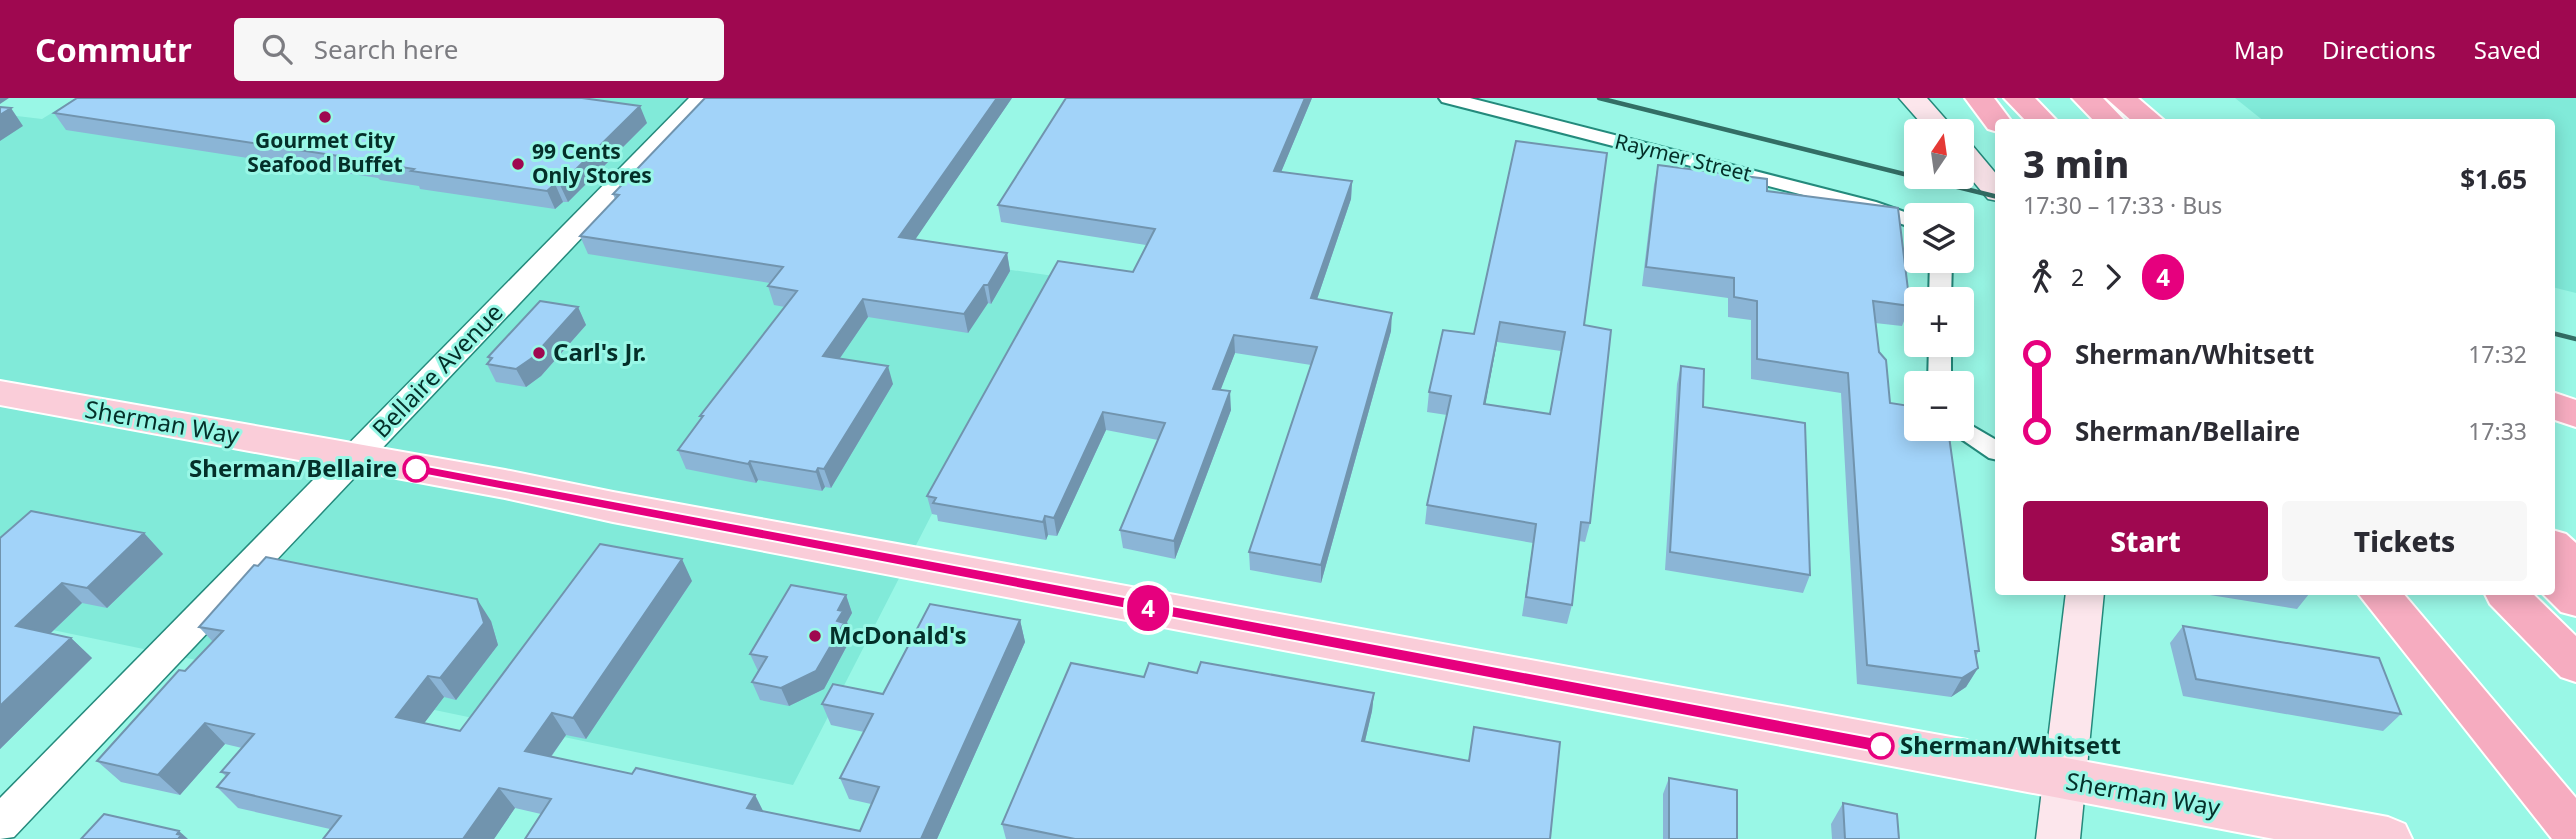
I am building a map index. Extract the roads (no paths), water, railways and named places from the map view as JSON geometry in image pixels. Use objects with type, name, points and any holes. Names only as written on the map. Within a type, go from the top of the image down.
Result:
[{"type":"highway","points":[[1979,98],[1996,119]]},
{"type":"highway","points":[[2018,98],[2040,119]]},
{"type":"highway","points":[[2045,98],[2067,119]]},
{"type":"highway","points":[[2065,98],[2087,119]]},
{"type":"highway","points":[[2086,98],[2108,119]]},
{"type":"highway","points":[[2120,98],[2147,119]]},
{"type":"highway","points":[[2555,406],[2576,414]]},
{"type":"highway","points":[[2380,595],[2576,833]]},
{"type":"highway","points":[[2508,595],[2576,664]]},
{"type":"highway","points":[[2544,595],[2576,627]]},
{"type":"main road","points":[[1912,98],[1932,119]]},
{"type":"main road","points":[[1974,165],[1995,190]]},
{"type":"main road","name":"Sherman Way","points":[[0,393],[505,484],[613,507],[2066,781],[2388,839]]},
{"type":"main road","points":[[2059,839],[2085,595]]},
{"type":"street","name":"Bellaire Avenue","points":[[0,825],[169,669],[354,458],[702,98]]},
{"type":"street","name":"Raymer Street","points":[[1448,98],[1869,206],[1904,219]]},
{"type":"street","points":[[1974,436],[1995,450]]},
{"type":"railway","points":[[1599,98],[1904,174]]},
{"type":"railway","points":[[1966,189],[1995,196]]},
{"type":"railway","points":[[2555,334],[2576,339]]},
{"type":"place","name":"Gourmet City Seafood Buffet","points":[[325,117]]},
{"type":"place","name":"99 Cents Only Stores","points":[[518,164]]},
{"type":"place","name":"Carl's Jr.","points":[[539,353]]},
{"type":"place","name":"Sherman/Bellaire","points":[[416,469]]},
{"type":"place","name":"McDonald's","points":[[815,636]]},
{"type":"place","name":"Sherman/Whitsett","points":[[1881,746]]}]
